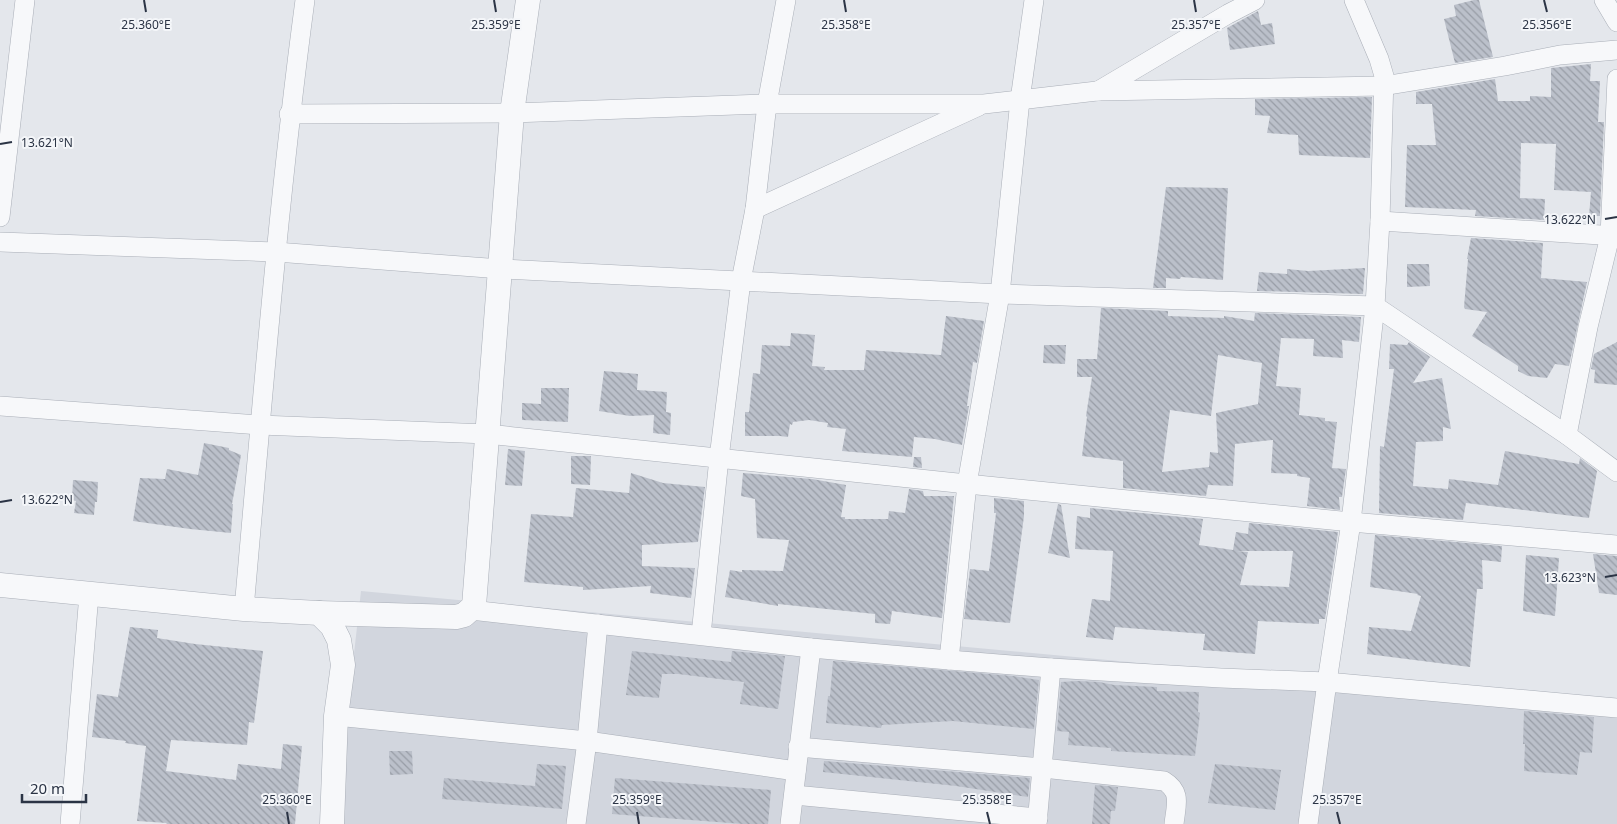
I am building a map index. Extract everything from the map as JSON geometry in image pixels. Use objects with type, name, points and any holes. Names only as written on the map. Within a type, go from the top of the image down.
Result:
[{"type":"street","points":[[0,217],[25,0]]},
{"type":"street","points":[[244,609],[276,252],[290,114],[305,0]]},
{"type":"street","points":[[0,585],[244,609],[319,613],[456,617],[464,615],[471,610],[476,600],[512,113],[528,0]]},
{"type":"street","points":[[701,635],[719,458],[742,281],[755,210],[767,104],[786,0]]},
{"type":"street","points":[[949,660],[967,484],[1000,294],[1020,100],[1034,0]]},
{"type":"street","points":[[1097,91],[1255,0]]},
{"type":"street","points":[[1308,824],[1351,522],[1375,306],[1380,221],[1384,76],[1379,59],[1354,0]]},
{"type":"street","points":[[1604,0],[1617,22]]},
{"type":"street","points":[[290,114],[512,113],[767,104],[984,104],[1097,91],[1383,86],[1560,55],[1617,50]]},
{"type":"street","points":[[1567,435],[1588,327],[1614,236],[1617,79]]},
{"type":"street","points":[[755,210],[984,104]]},
{"type":"street","points":[[1380,221],[1614,236]]},
{"type":"street","points":[[0,242],[276,252],[501,269],[1000,294],[1375,306],[1567,435],[1617,472]]},
{"type":"street","points":[[0,406],[260,424],[487,434],[1351,522],[1617,545]]},
{"type":"street","points":[[70,824],[89,594]]},
{"type":"street","points":[[471,610],[811,648],[949,660],[1221,678],[1327,682],[1617,708]]},
{"type":"street","points":[[319,613],[332,626],[339,640],[343,665],[336,716],[332,824]]},
{"type":"street","points":[[576,824],[587,741],[598,624]]},
{"type":"street","points":[[790,824],[811,648]]},
{"type":"street","points":[[794,795],[1037,821],[1051,668]]},
{"type":"street","points":[[336,716],[587,741],[796,771]]},
{"type":"street","points":[[798,747],[1043,768],[1164,781],[1173,787],[1176,797],[1174,824]]},
{"type":"shaded area","points":[[361,591],[1617,707],[1617,824],[335,824]]},
{"type":"building","points":[[1479,0],[1493,57],[1455,63],[1444,19],[1456,16],[1454,5]]},
{"type":"building","points":[[1258,11],[1261,25],[1272,23],[1275,44],[1230,50],[1227,28]]},
{"type":"building","points":[[1591,64],[1590,81],[1600,81],[1598,122],[1604,122],[1600,216],[1589,216],[1591,192],[1554,190],[1556,144],[1521,143],[1520,198],[1545,199],[1544,220],[1475,216],[1476,210],[1405,207],[1407,145],[1436,145],[1432,104],[1416,104],[1416,92],[1495,79],[1498,101],[1530,101],[1530,96],[1551,97],[1551,68]]},
{"type":"building","points":[[1372,97],[1370,158],[1299,155],[1298,135],[1267,133],[1270,116],[1255,115],[1255,99]]},
{"type":"building","points":[[1166,187],[1228,188],[1223,280],[1181,277],[1180,279],[1166,278],[1166,288],[1153,288]]},
{"type":"building","points":[[1471,238],[1543,243],[1541,278],[1587,282],[1569,366],[1555,364],[1547,378],[1528,376],[1518,371],[1518,366],[1472,336],[1487,312],[1465,309],[1464,307],[1467,259]]},
{"type":"building","points":[[1407,264],[1429,264],[1430,286],[1407,287]]},
{"type":"building","points":[[1365,268],[1363,294],[1257,291],[1259,272],[1287,274],[1287,269],[1308,271]]},
{"type":"building","points":[[1101,308],[1168,311],[1168,316],[1224,318],[1224,316],[1254,321],[1255,313],[1361,317],[1359,342],[1342,340],[1343,358],[1313,356],[1314,339],[1281,338],[1276,386],[1301,388],[1299,415],[1325,418],[1325,421],[1337,422],[1332,468],[1346,469],[1342,497],[1339,497],[1340,510],[1307,506],[1310,478],[1297,476],[1297,474],[1271,473],[1273,440],[1235,444],[1233,486],[1208,485],[1206,496],[1123,488],[1123,461],[1082,456],[1092,377],[1077,377],[1077,359],[1097,359]],"holes":[[[1218,355],[1262,363],[1258,404],[1216,413],[1218,453],[1210,452],[1209,467],[1162,472],[1170,410],[1211,416]]]},
{"type":"building","points":[[946,316],[984,321],[977,363],[973,362],[967,406],[969,406],[962,445],[914,437],[912,457],[842,451],[846,429],[827,427],[828,423],[809,420],[790,424],[788,437],[745,436],[745,412],[749,412],[753,373],[760,374],[762,345],[790,346],[791,333],[815,335],[812,366],[825,367],[824,370],[864,370],[866,350],[941,355]]},
{"type":"building","points":[[1409,342],[1430,357],[1413,383],[1442,378],[1451,429],[1443,427],[1443,441],[1416,442],[1413,486],[1448,489],[1449,479],[1498,485],[1505,451],[1579,464],[1580,458],[1597,471],[1589,518],[1466,503],[1463,520],[1379,513],[1380,446],[1384,447],[1394,369],[1389,369],[1390,344],[1407,345]]},
{"type":"building","points":[[1617,342],[1617,385],[1594,383],[1595,370],[1591,369],[1594,354]]},
{"type":"building","points":[[1044,345],[1066,345],[1065,364],[1043,363]]},
{"type":"building","points":[[604,371],[638,374],[637,390],[667,392],[666,412],[671,413],[670,435],[653,433],[654,415],[630,416],[599,411]]},
{"type":"building","points":[[541,388],[569,388],[568,422],[522,420],[522,403],[541,404]]},
{"type":"building","points":[[204,443],[229,448],[229,450],[241,455],[232,504],[231,533],[133,521],[140,478],[165,479],[167,469],[198,475]]},
{"type":"building","points":[[508,449],[525,451],[522,486],[505,485]]},
{"type":"building","points":[[571,456],[591,456],[590,485],[571,484]]},
{"type":"building","points":[[914,457],[921,457],[922,468],[913,467]]},
{"type":"building","points":[[631,473],[663,483],[705,487],[698,542],[642,545],[642,566],[695,568],[691,598],[650,593],[651,586],[583,590],[583,587],[524,582],[531,514],[573,517],[576,488],[629,493]]},
{"type":"building","points":[[743,473],[812,479],[846,485],[841,517],[845,517],[845,519],[888,519],[889,511],[905,513],[909,489],[923,491],[924,496],[954,496],[942,618],[892,611],[890,624],[875,623],[875,614],[778,604],[778,606],[725,597],[730,570],[742,572],[742,570],[783,571],[789,540],[757,538],[755,499],[741,496]]},
{"type":"building","points":[[73,480],[98,482],[94,515],[74,513],[76,501],[72,500]]},
{"type":"building","points":[[994,498],[1024,501],[1024,516],[1010,623],[964,619],[970,569],[989,571],[996,513],[994,513]]},
{"type":"building","points":[[1058,504],[1061,505],[1070,558],[1048,553]]},
{"type":"building","points":[[1090,508],[1203,519],[1199,545],[1233,550],[1236,532],[1248,534],[1249,523],[1338,532],[1325,619],[1319,619],[1319,624],[1258,621],[1255,654],[1203,650],[1205,634],[1115,627],[1113,640],[1086,637],[1092,599],[1110,601],[1113,551],[1075,549],[1077,516],[1090,518]],"holes":[[[1237,551],[1293,551],[1289,587],[1240,585],[1248,552]]]},
{"type":"building","points":[[1375,535],[1502,546],[1501,562],[1482,560],[1483,589],[1477,589],[1470,667],[1367,654],[1369,627],[1411,631],[1421,596],[1370,587]]},
{"type":"building","points":[[1593,554],[1617,556],[1617,595],[1599,593]]},
{"type":"building","points":[[1526,555],[1559,558],[1555,616],[1523,611]]},
{"type":"building","points":[[130,627],[158,630],[157,638],[263,651],[254,723],[249,722],[247,745],[171,740],[166,771],[236,780],[238,764],[281,769],[283,744],[302,746],[295,824],[166,824],[137,821],[146,746],[125,743],[126,741],[92,737],[97,694],[118,697]]},
{"type":"building","points":[[632,651],[731,662],[732,651],[785,656],[778,709],[740,704],[744,682],[678,674],[662,674],[659,698],[626,695]]},
{"type":"building","points":[[833,661],[1013,676],[1039,680],[1034,729],[953,721],[882,725],[881,728],[826,723]]},
{"type":"building","points":[[1077,681],[1157,687],[1157,691],[1199,692],[1198,712],[1200,713],[1195,756],[1111,751],[1111,748],[1068,745],[1069,732],[1057,731],[1061,682]]},
{"type":"building","points":[[1524,711],[1594,717],[1592,753],[1580,752],[1577,775],[1524,771]]},
{"type":"building","points":[[389,751],[412,751],[413,774],[390,775]]},
{"type":"building","points":[[824,761],[1030,778],[1028,797],[956,786],[823,772]]},
{"type":"building","points":[[537,764],[566,766],[562,809],[442,799],[444,778],[535,786]]},
{"type":"building","points":[[1215,764],[1281,770],[1275,810],[1208,803]]},
{"type":"building","points":[[615,778],[771,790],[768,824],[743,824],[612,814]]},
{"type":"building","points":[[1095,785],[1118,787],[1115,811],[1111,811],[1110,824],[1092,824]]}]
